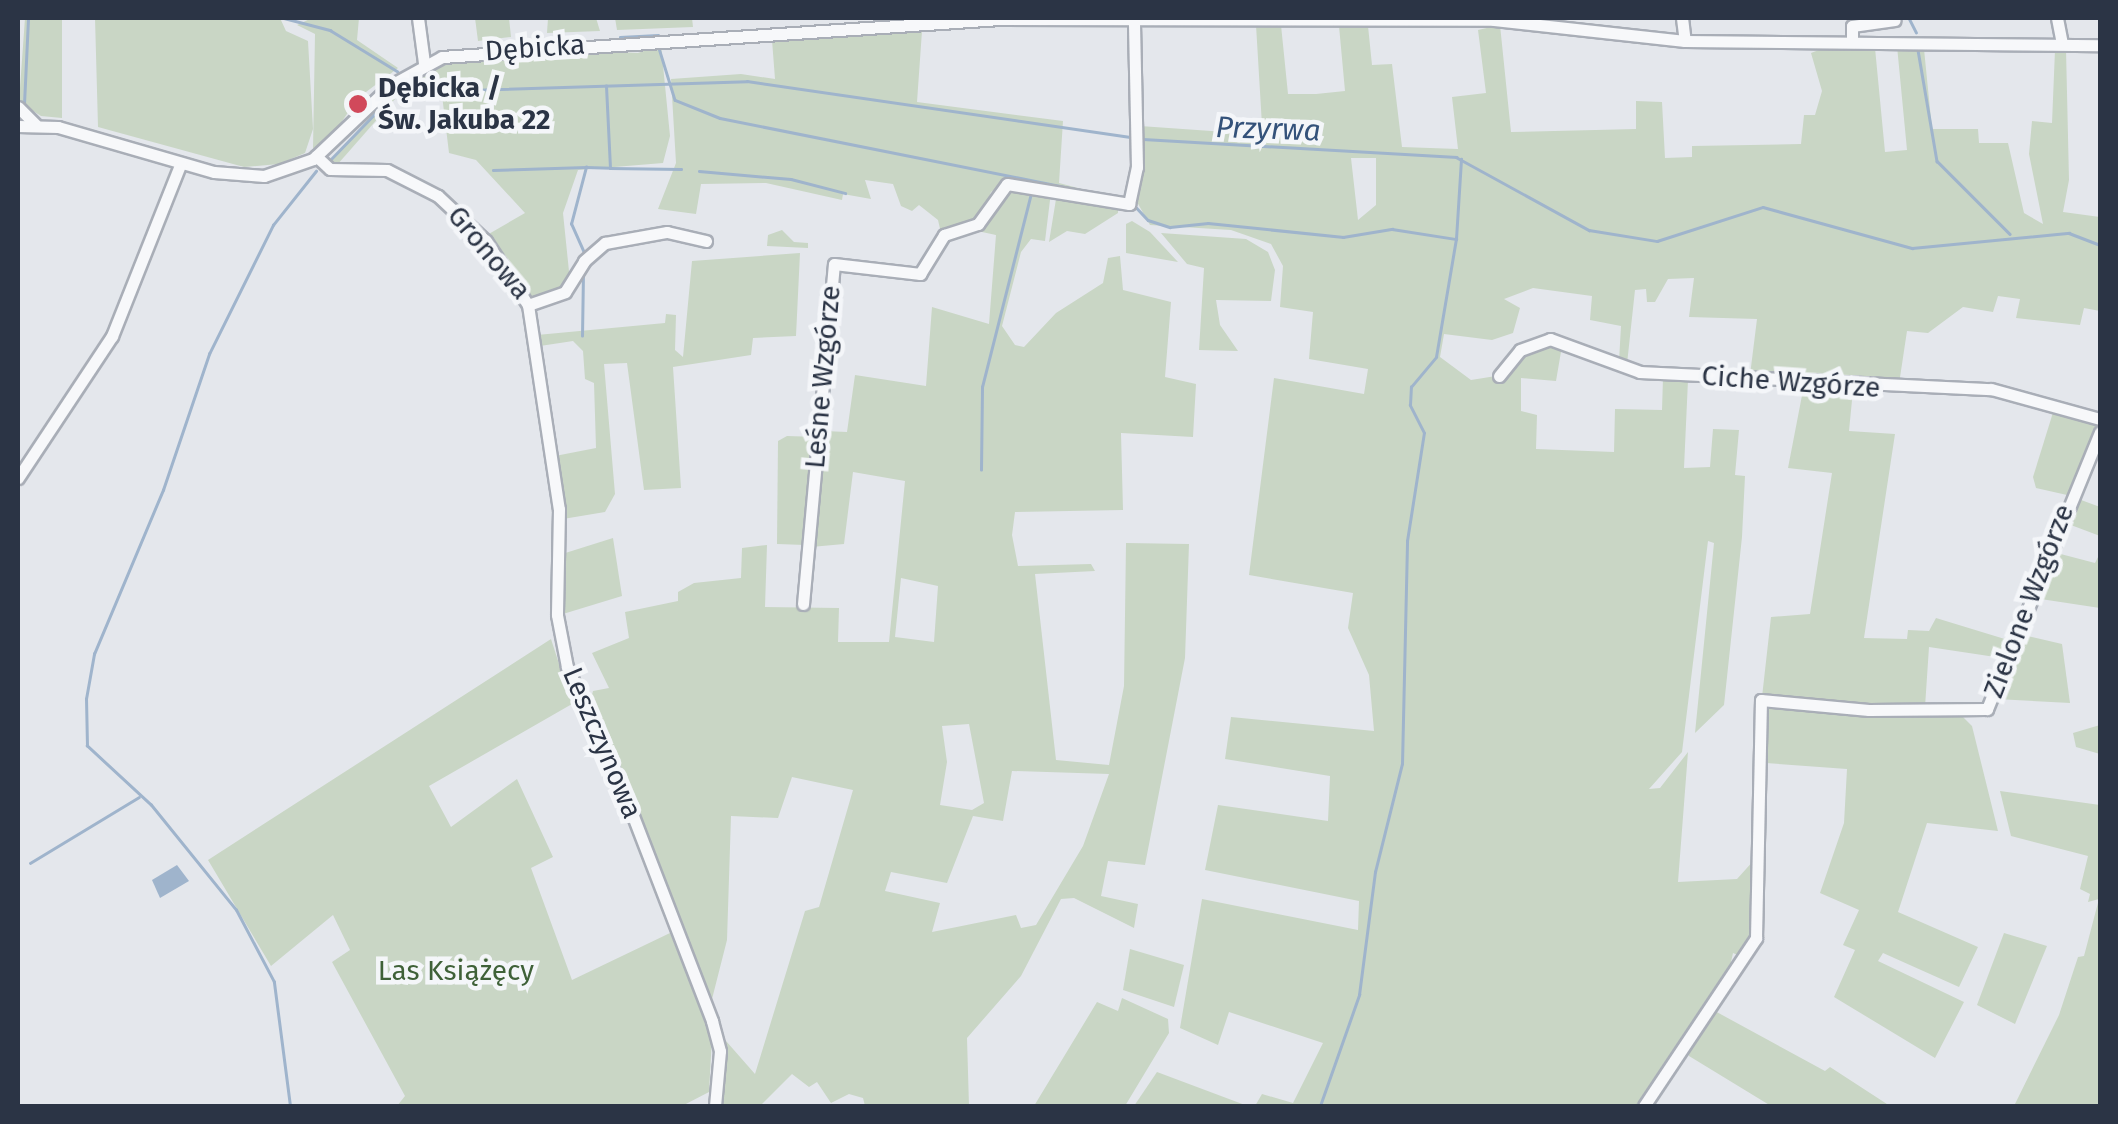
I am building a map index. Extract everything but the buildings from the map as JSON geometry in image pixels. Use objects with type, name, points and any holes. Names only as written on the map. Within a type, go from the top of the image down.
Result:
[{"type":"street","points":[[418,18],[424,64]]},
{"type":"street","points":[[1682,18],[1685,41]]},
{"type":"street","points":[[2057,18],[2062,44]]},
{"type":"street","points":[[1852,40],[1852,26],[1894,19],[1902,40]]},
{"type":"street","name":"Dębicka","points":[[36,124],[181,163],[264,176],[316,156],[383,92],[424,64],[475,51],[933,20],[1524,21],[1685,41],[1902,40],[2100,45]]},
{"type":"street","name":"Leśne Wzgórze","points":[[804,604],[834,264],[920,274],[944,235],[978,224],[1007,184],[1129,204],[1137,138],[1134,20]]},
{"type":"street","points":[[18,107],[36,124]]},
{"type":"street","points":[[18,126],[36,124]]},
{"type":"street","name":"Gronowa","points":[[316,156],[330,169],[387,170],[438,196],[486,242],[528,306],[566,292],[584,260],[605,244],[668,232],[706,241]]},
{"type":"street","points":[[18,478],[112,336],[181,163]]},
{"type":"street","name":"Leszczynowa","points":[[528,306],[559,509],[557,615],[566,667],[648,850],[720,1050],[715,1106]]},
{"type":"street","name":"Ciche Wzgórze","points":[[1499,376],[1520,350],[1554,340],[1640,372],[1972,388],[2036,397],[2100,419]]},
{"type":"street","name":"Zielone Wzgórze","points":[[1644,1106],[1756,938],[1761,700],[1869,710],[1987,709],[2100,432]]},
{"type":"green space","points":[[25,18],[95,18],[62,20],[62,118],[41,116],[19,102]]},
{"type":"green space","points":[[95,18],[280,18],[286,31],[308,41],[313,129],[305,153],[279,164],[244,167],[98,127]]},
{"type":"green space","points":[[312,18],[359,18],[357,40],[398,68],[358,98],[336,130],[313,149],[315,34],[297,25]]},
{"type":"green space","points":[[475,18],[509,18],[511,37],[478,41]]},
{"type":"green space","points":[[548,18],[596,18],[600,31],[547,33]]},
{"type":"green space","points":[[615,18],[692,18],[693,27],[617,30]]},
{"type":"green space","points":[[1256,25],[1281,25],[1288,94],[1345,91],[1339,26],[1368,26],[1372,65],[1392,64],[1402,147],[1458,149],[1452,97],[1486,93],[1478,30],[1500,25],[1511,132],[1636,129],[1636,101],[1662,102],[1665,158],[1692,157],[1692,146],[1801,144],[1804,115],[1815,115],[1822,91],[1811,53],[1824,48],[1875,48],[1885,152],[1907,150],[1897,46],[1924,49],[1932,129],[1978,129],[1979,143],[2008,143],[2024,213],[2043,224],[2029,154],[2032,121],[2052,123],[2055,50],[2066,49],[2069,180],[2063,212],[2100,217],[2100,311],[2084,308],[2080,325],[2016,318],[2020,299],[1998,296],[1993,312],[1963,307],[1928,333],[1907,331],[1899,384],[1750,375],[1757,319],[1689,317],[1694,278],[1668,279],[1655,302],[1647,302],[1646,289],[1635,290],[1627,364],[1619,361],[1621,326],[1590,320],[1592,296],[1533,288],[1504,299],[1520,308],[1513,333],[1492,340],[1444,334],[1440,357],[1471,380],[1496,376],[1519,354],[1553,341],[1562,346],[1556,381],[1521,378],[1521,411],[1537,415],[1536,449],[1614,452],[1615,409],[1662,410],[1663,378],[1688,380],[1684,468],[1710,467],[1713,429],[1739,430],[1735,475],[1745,476],[1742,537],[1724,705],[1695,733],[1714,543],[1708,541],[1682,752],[1649,789],[1660,788],[1688,752],[1678,882],[1737,879],[1755,859],[1753,936],[1740,956],[1733,953],[1729,971],[1640,1106],[1255,1106],[1262,1094],[1293,1103],[1323,1043],[1229,1012],[1218,1045],[1180,1028],[1202,899],[1358,930],[1359,901],[1205,870],[1218,805],[1328,821],[1330,776],[1225,759],[1231,717],[1374,731],[1369,675],[1348,628],[1353,593],[1249,575],[1274,378],[1364,394],[1368,369],[1309,359],[1313,312],[1280,307],[1283,266],[1271,244],[1231,230],[1150,225],[1137,202],[1140,126],[1254,134],[1255,142],[1263,142]],"holes":[[[1351,158],[1376,158],[1376,205],[1358,220]]]},
{"type":"green space","points":[[922,31],[917,102],[1063,121],[1059,183],[1127,201],[1007,180],[991,192],[981,218],[941,233],[938,220],[919,205],[912,211],[901,206],[893,184],[865,180],[871,199],[843,194],[842,200],[766,183],[701,184],[696,214],[658,209],[676,163],[671,79],[741,74],[775,79],[772,40]]},
{"type":"green space","points":[[661,45],[670,136],[663,163],[578,170],[563,213],[570,281],[555,295],[528,301],[487,235],[525,213],[476,160],[449,153],[442,95],[398,89],[425,71],[467,59],[559,52],[567,57],[572,50],[638,53]]},
{"type":"green space","points":[[389,96],[395,99],[337,165],[329,163]]},
{"type":"green space","points":[[1009,187],[1051,192],[1045,241],[1031,239],[1021,252],[1002,326],[1015,345],[1024,347],[1056,313],[1103,283],[1108,258],[1120,256],[1123,290],[1171,302],[1165,377],[1196,384],[1193,437],[1121,433],[1123,510],[1015,512],[1012,535],[1018,566],[1091,564],[1095,571],[1035,574],[1056,760],[1109,765],[1124,686],[1126,543],[1189,544],[1185,658],[1145,865],[1108,861],[1101,896],[1138,904],[1134,928],[1074,898],[1061,899],[1021,976],[967,1038],[969,1106],[865,1106],[863,1098],[849,1094],[831,1103],[817,1082],[809,1087],[792,1074],[760,1106],[720,1106],[726,1041],[755,1074],[805,911],[819,907],[853,790],[792,777],[778,818],[731,816],[727,940],[712,999],[589,706],[593,691],[609,688],[592,653],[629,638],[625,612],[678,601],[678,592],[694,583],[741,578],[742,548],[767,545],[765,607],[839,608],[838,642],[889,642],[905,481],[853,472],[844,544],[811,547],[824,431],[847,432],[855,375],[926,386],[932,307],[989,324],[996,235],[982,232]],"holes":[[[901,578],[938,586],[934,642],[895,637]],[[969,724],[984,803],[972,810],[940,805],[947,762],[942,726]],[[1012,771],[1109,774],[1083,846],[1036,925],[1021,928],[1016,915],[932,932],[940,903],[885,891],[891,872],[947,883],[973,816],[1003,821]]]},
{"type":"green space","points":[[1057,193],[1118,207],[1118,213],[1085,234],[1067,231],[1049,242]]},
{"type":"green space","points":[[1132,221],[1150,232],[1178,262],[1126,253],[1126,224]]},
{"type":"green space","points":[[782,230],[794,242],[808,243],[808,248],[767,246],[768,235]]},
{"type":"green space","points":[[1161,233],[1246,239],[1268,252],[1275,270],[1271,301],[1216,300],[1220,325],[1238,351],[1199,350],[1204,268],[1187,264]]},
{"type":"green space","points":[[800,253],[796,336],[753,338],[751,355],[673,367],[681,488],[644,490],[627,363],[604,364],[615,494],[605,512],[563,519],[555,456],[596,448],[594,383],[585,379],[583,351],[573,341],[540,346],[537,335],[665,323],[666,314],[676,315],[675,350],[683,357],[692,261]]},
{"type":"green space","points":[[1804,385],[1853,390],[1849,431],[1895,434],[1864,638],[1907,639],[1908,630],[1929,631],[1936,618],[2008,640],[2002,658],[1929,647],[1925,707],[1762,697],[1771,617],[1810,614],[1832,473],[1788,468]]},
{"type":"green space","points":[[2055,406],[2099,427],[2067,495],[2036,488],[2033,477]]},
{"type":"green space","points":[[787,436],[818,437],[805,545],[777,544],[778,441]]},
{"type":"green space","points":[[2073,497],[2100,507],[2100,536],[2063,522]]},
{"type":"green space","points":[[613,538],[622,596],[563,614],[559,555]]},
{"type":"green space","points":[[2053,552],[2095,563],[2100,553],[2100,608],[2034,598]]},
{"type":"green space","points":[[2019,634],[2062,644],[2070,703],[1996,699]]},
{"type":"green space","name":"Las Książęcy","points":[[551,639],[572,704],[429,786],[451,827],[517,779],[553,857],[531,868],[572,980],[670,933],[712,1037],[709,1092],[682,1106],[397,1106],[405,1096],[332,962],[350,950],[333,915],[271,966],[208,860]]},
{"type":"green space","points":[[1771,705],[1963,717],[1972,726],[1998,831],[1927,823],[1898,912],[1978,947],[1959,987],[1883,953],[1878,961],[1964,1002],[1935,1058],[1834,997],[1855,950],[1843,945],[1859,910],[1820,893],[1844,823],[1847,769],[1766,763],[1765,709]]},
{"type":"green space","points":[[2100,725],[2100,754],[2076,747],[2073,733]]},
{"type":"green space","points":[[2000,791],[2100,805],[2100,1106],[2014,1106],[2059,1015],[2078,957],[2084,956],[2099,899],[2088,902],[2090,894],[2080,889],[2088,856],[2011,836]]},
{"type":"green space","points":[[2004,933],[2047,946],[2015,1024],[1977,1005]]},
{"type":"green space","points":[[1130,949],[1184,965],[1174,1007],[1123,990]]},
{"type":"green space","points":[[1122,998],[1168,1019],[1169,1033],[1125,1106],[1034,1106],[1097,1002],[1118,1011]]},
{"type":"green space","points":[[1713,1010],[1825,1071],[1830,1067],[1890,1106],[1771,1106],[1689,1056],[1687,1049]]},
{"type":"green space","points":[[1157,1072],[1245,1105],[1134,1106]]},
{"type":"water","points":[[177,865],[189,881],[160,898],[152,880]]},
{"type":"waterway","points":[[24,104],[28,18]]},
{"type":"waterway","name":"Przyrwa","points":[[284,18],[330,30],[397,71]]},
{"type":"waterway","points":[[1909,18],[1916,32]]},
{"type":"waterway","points":[[620,37],[658,35]]},
{"type":"waterway","points":[[659,48],[675,100],[720,118],[1091,192]]},
{"type":"waterway","points":[[1918,50],[1937,161],[2010,234]]},
{"type":"waterway","name":"Przyrwa","points":[[408,82],[436,91],[747,81],[1130,137]]},
{"type":"waterway","points":[[585,255],[571,224],[586,167],[610,168],[606,86]]},
{"type":"waterway","points":[[330,160],[390,98]]},
{"type":"waterway","name":"Przyrwa","points":[[1143,139],[1456,157],[1589,230],[1657,241],[1763,207],[1912,248],[2069,233],[2100,245]]},
{"type":"waterway","points":[[1135,206],[1148,220],[1170,227],[1208,223],[1343,237],[1392,229],[1456,239],[1461,159]]},
{"type":"waterway","points":[[493,170],[586,167]]},
{"type":"waterway","points":[[610,168],[681,169]]},
{"type":"waterway","points":[[290,1106],[274,982],[236,910],[151,805],[87,746],[86,699],[94,654],[163,490],[209,354],[273,225],[316,171]]},
{"type":"waterway","points":[[699,171],[791,179],[845,193]]},
{"type":"waterway","points":[[981,470],[982,387],[1031,193]]},
{"type":"waterway","points":[[1320,1106],[1359,995],[1375,872],[1402,764],[1407,541],[1424,433],[1410,405],[1411,387],[1436,357],[1456,239]]},
{"type":"waterway","points":[[582,336],[583,273]]},
{"type":"waterway","points":[[30,863],[139,797]]},
{"type":"place","name":"Dębicka / Św. Jakuba 22","points":[[358,104]]}]
